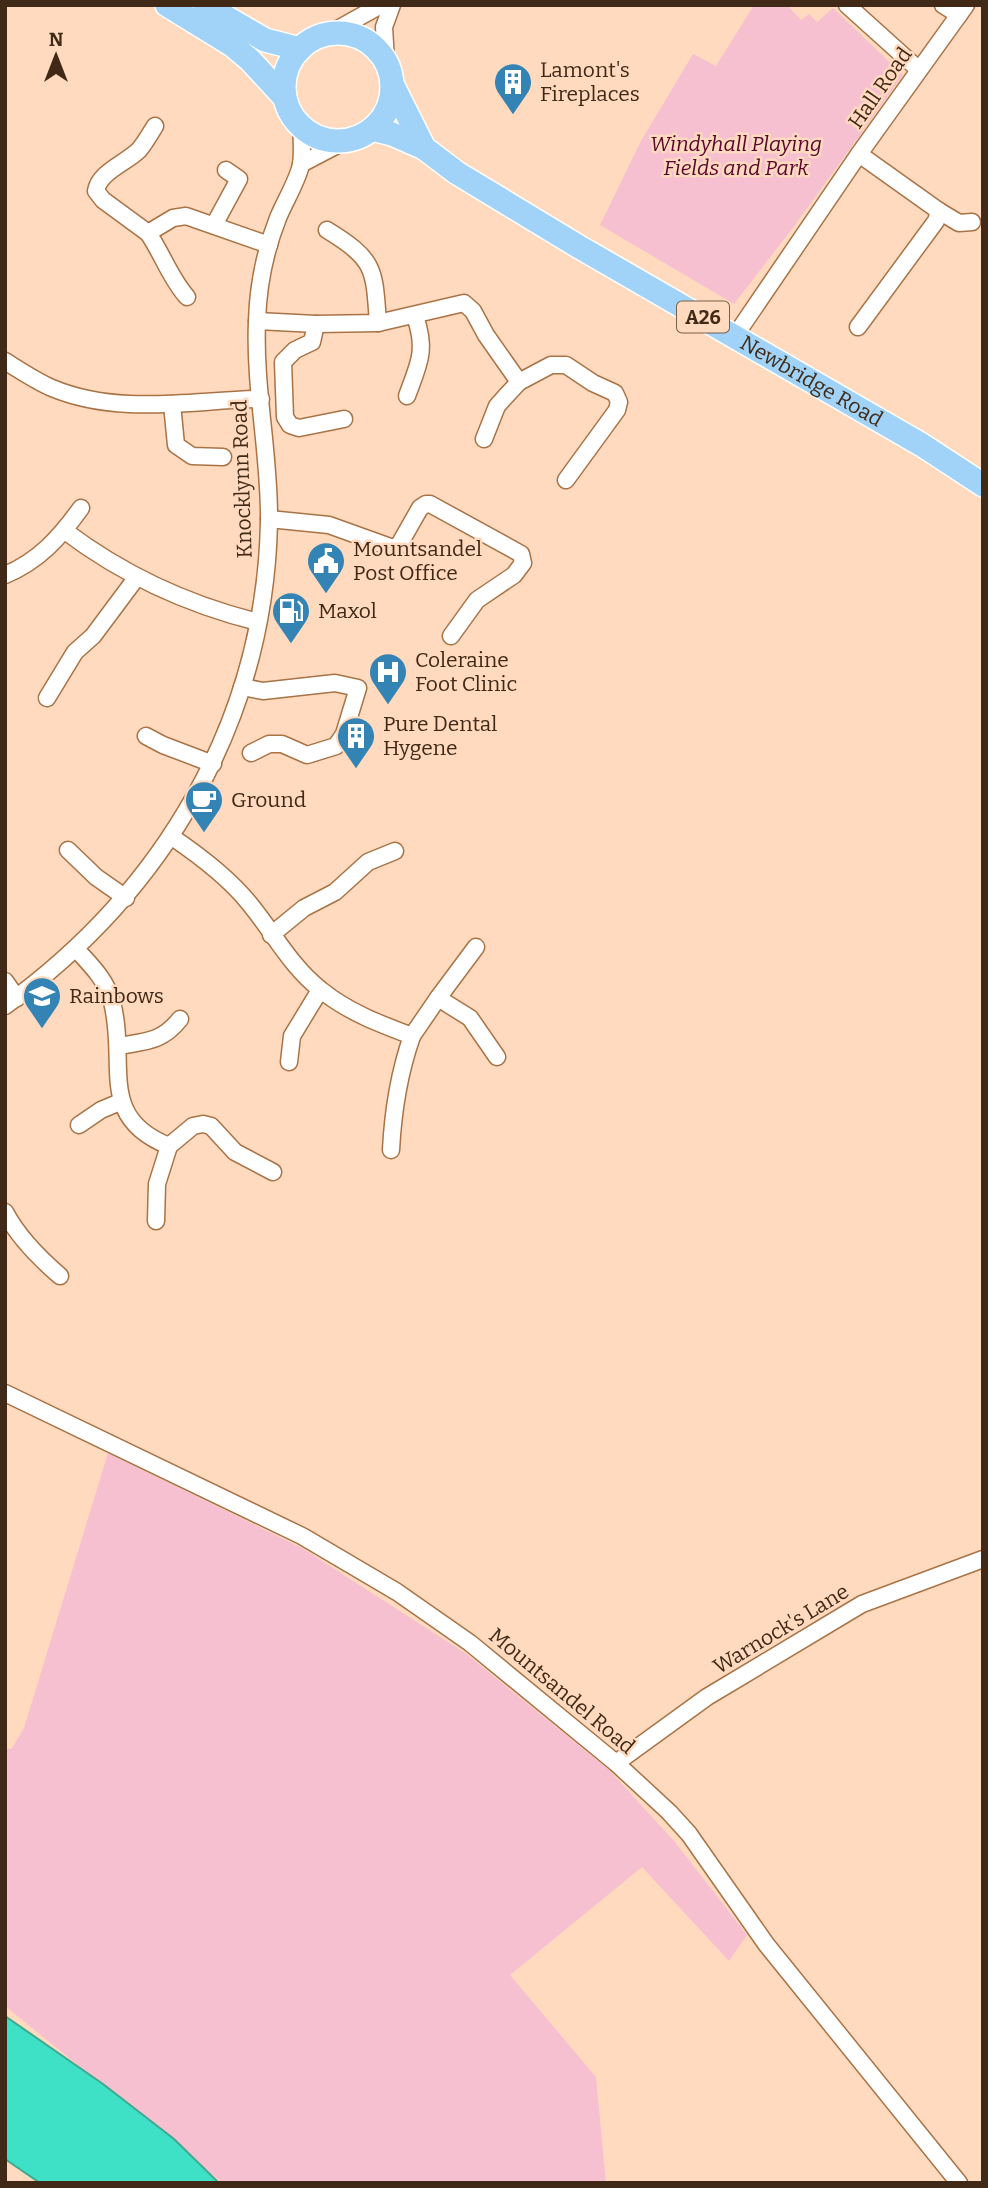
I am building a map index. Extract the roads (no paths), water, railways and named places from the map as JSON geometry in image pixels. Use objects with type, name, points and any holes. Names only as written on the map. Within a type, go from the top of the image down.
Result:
[{"type":"highway","points":[[167,5],[232,45],[250,60],[285,98]]},
{"type":"highway","points":[[205,5],[265,40],[300,49]]},
{"type":"highway","points":[[372,129],[345,141],[330,141],[316,136],[302,127],[291,114],[285,98],[285,80],[290,63],[300,49],[327,35],[356,37],[368,43],[386,61]]},
{"type":"highway","name":"A26","points":[[372,129],[384,116],[391,101],[392,83],[386,61]]},
{"type":"highway","name":"Newbridge Road","points":[[392,83],[424,148]]},
{"type":"highway","name":"Newbridge Road","points":[[372,129],[392,134],[424,148],[457,173],[581,248],[922,445],[983,485]]},
{"type":"street","points":[[327,35],[381,5]]},
{"type":"street","points":[[386,61],[384,27],[392,5]]},
{"type":"street","points":[[847,5],[918,69]]},
{"type":"street","points":[[943,5],[963,10]]},
{"type":"street","name":"Hall Road","points":[[736,336],[918,69],[963,10]]},
{"type":"street","points":[[155,127],[137,152],[100,181],[96,191],[103,200],[148,233],[187,297]]},
{"type":"street","name":"Knocklynn Road","points":[[11,1002],[50,973],[126,898],[172,836],[213,764],[242,687],[266,575],[269,519],[257,321],[262,271],[277,220],[301,164],[302,127]]},
{"type":"street","points":[[301,164],[345,141]]},
{"type":"street","points":[[859,154],[939,211],[959,223],[972,222]]},
{"type":"street","points":[[214,225],[239,178],[226,170]]},
{"type":"street","points":[[858,327],[936,221],[939,211]]},
{"type":"street","points":[[148,233],[180,216],[269,245]]},
{"type":"street","points":[[327,230],[356,249],[370,265],[376,283],[378,323]]},
{"type":"street","points":[[257,321],[378,323],[464,303],[473,311],[486,335],[519,382]]},
{"type":"street","points":[[407,396],[422,353],[421,332],[415,316]]},
{"type":"street","points":[[316,324],[312,342],[295,350],[283,362],[285,417],[290,425],[299,428],[344,419]]},
{"type":"street","points":[[5,361],[35,379],[72,395],[124,404],[261,399]]},
{"type":"street","points":[[484,439],[497,406],[519,382],[551,365],[561,364],[572,368],[619,398],[617,410],[566,480]]},
{"type":"street","points":[[172,404],[176,445],[192,456],[223,457]]},
{"type":"street","points":[[269,519],[330,524],[393,548],[399,545],[420,508],[430,504],[521,554],[523,563],[514,575],[477,600],[452,636]]},
{"type":"street","points":[[5,575],[49,549],[81,508]]},
{"type":"street","points":[[65,531],[97,554],[137,577],[205,606],[258,622]]},
{"type":"street","points":[[47,698],[75,652],[93,636],[137,577]]},
{"type":"street","points":[[242,687],[263,691],[335,683],[358,688],[344,734],[336,746],[307,755],[282,744],[269,744],[251,753]]},
{"type":"street","points":[[146,736],[213,764]]},
{"type":"street","points":[[172,836],[237,889],[292,961],[320,990],[366,1018],[412,1037]]},
{"type":"street","points":[[68,850],[96,877],[126,898]]},
{"type":"street","points":[[271,935],[304,908],[335,892],[368,862],[395,851]]},
{"type":"street","points":[[391,1150],[394,1110],[412,1037],[477,947]]},
{"type":"street","points":[[76,949],[97,972],[112,1001],[119,1046],[120,1102],[130,1121],[150,1139],[169,1146]]},
{"type":"street","points":[[5,981],[11,1002]]},
{"type":"street","points":[[289,1062],[292,1036],[320,990]]},
{"type":"street","points":[[438,998],[470,1018],[497,1057]]},
{"type":"street","points":[[119,1046],[155,1040],[170,1031],[180,1018]]},
{"type":"street","points":[[79,1125],[101,1110],[120,1102]]},
{"type":"street","points":[[156,1221],[157,1184],[169,1146],[193,1126],[211,1126],[235,1152],[273,1172]]},
{"type":"street","points":[[5,1212],[41,1261],[60,1276]]},
{"type":"street","name":"Mountsandel Road","points":[[5,1393],[302,1536],[397,1592],[470,1643],[617,1763],[689,1834],[766,1944],[959,2183]]},
{"type":"street","name":"Warnock's Lane","points":[[617,1763],[707,1697],[862,1604],[983,1559]]},
{"type":"water","points":[[5,2016],[103,2084],[174,2139],[219,2183],[40,2183],[5,2159]]},
{"type":"place","name":"Lamont's Fireplaces","points":[[513,116]]},
{"type":"place","name":"Mountsandel Post Office","points":[[326,595]]},
{"type":"place","name":"Maxol","points":[[291,645]]},
{"type":"place","name":"Coleraine Foot Clinic","points":[[388,706]]},
{"type":"place","name":"Pure Dental Hygene","points":[[356,770]]},
{"type":"place","name":"Ground","points":[[204,834]]},
{"type":"place","name":"Rainbows","points":[[42,1030]]},
{"type":"park label","name":"Windyhall Playing Fields and Park","points":[[736,156]]}]
